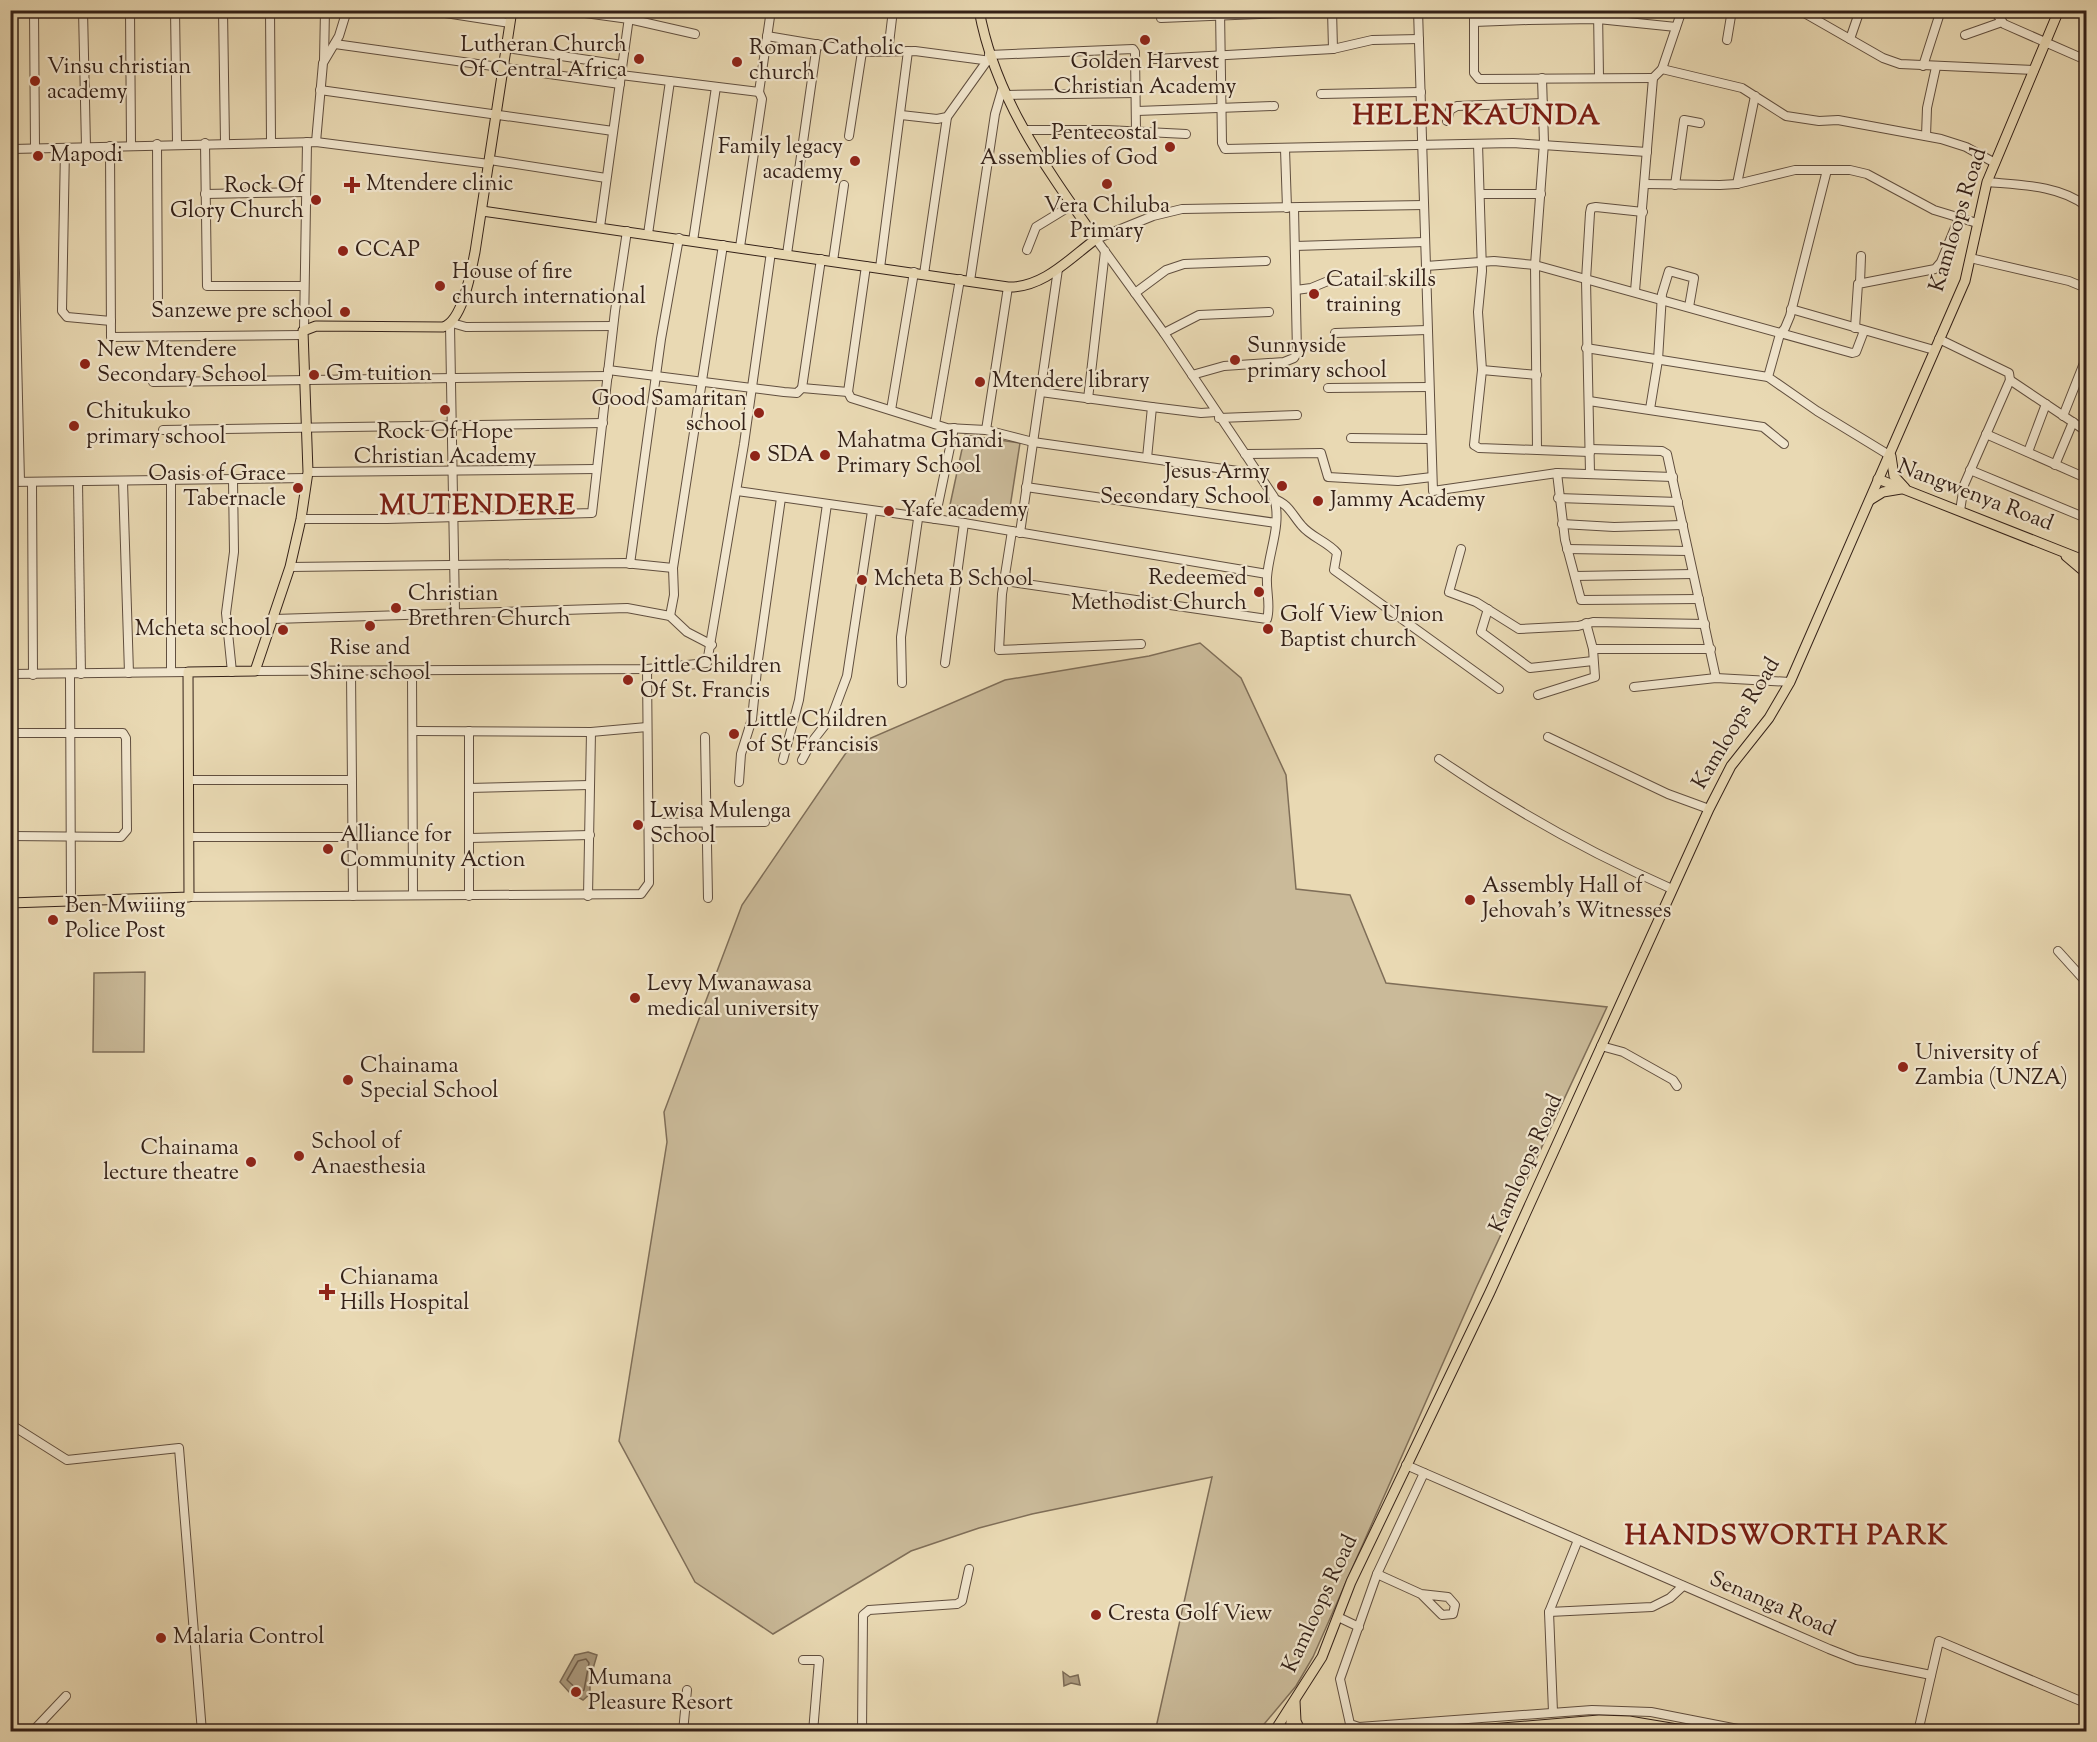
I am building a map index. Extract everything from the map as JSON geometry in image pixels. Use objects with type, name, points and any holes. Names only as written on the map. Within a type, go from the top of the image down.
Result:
[{"type":"main road","points":[[10,903],[189,897],[188,672],[255,671],[274,619],[290,567],[301,519],[307,475],[303,333],[316,326],[451,324],[467,286],[482,211],[512,10]]},
{"type":"main road","name":"Kamloops Road","points":[[1274,1730],[1318,1666],[1406,1465],[1490,1292],[1709,808],[1731,766],[1769,718],[1790,682],[1965,280],[1987,182],[2060,10]]},
{"type":"main road","points":[[482,211],[919,273],[1008,288],[1031,285],[1058,269],[1096,239],[1024,130],[1003,93],[989,59],[979,12]]},
{"type":"main road","points":[[1894,443],[1891,465],[1901,485],[1910,491]]},
{"type":"main road","name":"Nangwenya Road","points":[[1878,479],[2086,561]]},
{"type":"main road","points":[[1868,503],[1882,492],[1901,489],[1910,491]]},
{"type":"main road","name":"Nangwenya Road","points":[[2058,549],[2086,573]]},
{"type":"main road","points":[[1294,1703],[1296,1721],[1301,1731]]},
{"type":"main road","name":"Kamloops Road","points":[[1290,1731],[1294,1703]]},
{"type":"main road","points":[[1455,1731],[1599,1720],[1629,1721],[1654,1727]]},
{"type":"main road","points":[[1530,1731],[1583,1726],[1654,1727],[1692,1731]]},
{"type":"street","points":[[34,10],[35,148]]},
{"type":"street","points":[[83,10],[86,147]]},
{"type":"street","points":[[130,10],[131,145]]},
{"type":"street","points":[[175,10],[177,144]]},
{"type":"street","points":[[223,10],[225,142]]},
{"type":"street","points":[[270,10],[271,141]]},
{"type":"street","points":[[316,142],[324,60],[325,10]]},
{"type":"street","points":[[324,60],[334,44],[347,10]]},
{"type":"street","points":[[426,10],[510,23]]},
{"type":"street","points":[[563,10],[629,15],[695,34]]},
{"type":"street","points":[[740,247],[762,99],[759,92],[771,10]]},
{"type":"street","points":[[888,52],[893,10]]},
{"type":"street","points":[[979,12],[1017,10]]},
{"type":"street","points":[[1418,10],[1433,491],[1557,473],[1672,477]]},
{"type":"street","points":[[1474,10],[1476,78],[1653,78]]},
{"type":"street","points":[[1528,10],[1528,20]]},
{"type":"street","points":[[1635,291],[1646,184],[1653,78],[1662,69],[1682,10]]},
{"type":"street","points":[[1727,40],[1732,10]]},
{"type":"street","points":[[1799,10],[1892,62],[1935,67],[2034,70]]},
{"type":"street","points":[[1850,39],[1860,10]]},
{"type":"street","points":[[1923,66],[1941,10]]},
{"type":"street","points":[[1161,18],[1220,13],[1332,11],[1333,49]]},
{"type":"street","points":[[1220,13],[1222,144],[1225,149],[1544,143],[1647,152]]},
{"type":"street","points":[[1996,13],[2002,22],[2084,58]]},
{"type":"street","points":[[600,227],[629,15]]},
{"type":"street","points":[[1474,22],[1598,15],[1676,27]]},
{"type":"street","points":[[1598,15],[1599,77]]},
{"type":"street","points":[[1965,35],[2002,22]]},
{"type":"street","points":[[767,36],[862,52],[908,51],[989,59],[1133,49],[1136,132]]},
{"type":"street","points":[[1155,59],[1333,49],[1372,40],[1419,39]]},
{"type":"street","points":[[334,44],[503,69],[620,80],[670,81],[759,92]]},
{"type":"street","points":[[787,254],[817,44]]},
{"type":"street","points":[[507,48],[622,65]]},
{"type":"street","points":[[880,268],[908,51]]},
{"type":"street","points":[[849,136],[862,52]]},
{"type":"street","points":[[891,410],[919,273],[946,117],[989,59]]},
{"type":"street","points":[[1926,136],[1927,108],[1935,67]]},
{"type":"street","points":[[1662,69],[1733,85],[1786,116],[1819,121],[1838,120],[1953,142],[1995,163]]},
{"type":"street","points":[[1537,448],[1535,265],[1544,143],[1542,78]]},
{"type":"street","points":[[648,234],[670,81]]},
{"type":"street","points":[[693,241],[716,87]]},
{"type":"street","points":[[320,90],[613,131]]},
{"type":"street","points":[[1321,94],[1421,92]]},
{"type":"street","points":[[935,424],[965,280],[995,114],[1003,93],[1136,93]]},
{"type":"street","points":[[1737,184],[1755,96]]},
{"type":"street","points":[[1447,121],[1450,110],[1457,106],[1543,103]]},
{"type":"street","points":[[1137,111],[1274,106]]},
{"type":"street","points":[[901,115],[938,119],[946,117]]},
{"type":"street","points":[[1675,185],[1684,120],[1700,123]]},
{"type":"street","points":[[1024,130],[1186,134]]},
{"type":"street","points":[[20,482],[14,384],[11,149],[225,142],[316,142],[606,178]]},
{"type":"street","points":[[110,146],[111,334],[113,338],[303,333],[307,142]]},
{"type":"street","points":[[205,143],[207,286],[303,286]]},
{"type":"street","points":[[157,144],[158,310]]},
{"type":"street","points":[[1478,144],[1481,262],[1478,312],[1482,370],[1474,441],[1476,447],[1664,451],[1678,502],[1716,678]]},
{"type":"street","points":[[65,148],[62,311],[67,317],[111,321]]},
{"type":"street","points":[[1192,375],[1224,366],[1284,362],[1294,358],[1298,348],[1295,246],[1285,149]]},
{"type":"street","points":[[1646,184],[1737,184],[1795,170],[1862,172],[1924,206],[1977,223]]},
{"type":"street","points":[[1768,377],[1780,334],[1785,328],[1791,309],[1827,170]]},
{"type":"street","points":[[1987,182],[2052,190],[2066,194],[2086,206]]},
{"type":"street","points":[[832,261],[844,185]]},
{"type":"street","points":[[205,194],[306,192]]},
{"type":"street","points":[[1480,194],[1541,194]]},
{"type":"street","points":[[1027,250],[1036,227],[1072,205]]},
{"type":"street","points":[[1424,205],[1182,209],[1153,216],[1096,239],[1164,333],[1275,499],[1286,506],[1312,536],[1334,549],[1336,553],[1334,570],[1499,689]]},
{"type":"street","points":[[1590,474],[1586,280],[1591,208],[1643,212]]},
{"type":"street","points":[[1860,283],[1872,283],[1935,269],[1941,262],[1959,218]]},
{"type":"street","points":[[301,519],[453,518],[592,513],[613,326],[627,231]]},
{"type":"street","points":[[630,564],[678,238]]},
{"type":"street","points":[[1295,246],[1425,242]]},
{"type":"street","points":[[670,616],[674,595],[673,568],[723,245]]},
{"type":"street","points":[[1088,399],[1105,251]]},
{"type":"street","points":[[255,671],[647,669],[704,664],[709,659],[712,645],[771,252]]},
{"type":"street","points":[[1855,328],[1861,256]]},
{"type":"street","points":[[1970,258],[2069,280],[2086,288]]},
{"type":"street","points":[[153,382],[450,379],[608,373],[658,375],[796,393],[802,388],[821,259]]},
{"type":"street","points":[[1135,293],[1166,270],[1184,264],[1266,261]]},
{"type":"street","points":[[1426,266],[1481,262],[1535,265],[1852,353],[1856,352],[1864,331]]},
{"type":"street","points":[[866,266],[848,392],[850,398],[954,428],[986,430],[1033,442],[1259,474]]},
{"type":"street","points":[[1058,269],[1026,488],[1005,581],[999,650],[1141,644]]},
{"type":"street","points":[[1650,409],[1658,360],[1662,299],[1669,271],[1694,278],[1689,307]]},
{"type":"street","points":[[1296,290],[1311,288],[1328,281],[1426,279]]},
{"type":"street","points":[[986,430],[1008,288]]},
{"type":"street","points":[[1791,309],[1934,350]]},
{"type":"street","points":[[1164,333],[1199,315],[1269,312]]},
{"type":"street","points":[[455,612],[450,425],[451,324],[466,327],[613,326]]},
{"type":"street","points":[[1335,333],[1427,330]]},
{"type":"street","points":[[1939,339],[2009,373],[2010,380],[1970,470],[1960,511]]},
{"type":"street","points":[[1586,348],[1768,377],[1816,411],[1889,455]]},
{"type":"street","points":[[2063,416],[2086,358]]},
{"type":"street","points":[[1482,370],[1537,375]]},
{"type":"street","points":[[2010,380],[2086,431]]},
{"type":"street","points":[[1328,388],[1429,387]]},
{"type":"street","points":[[802,388],[848,392]]},
{"type":"street","points":[[1041,392],[1217,415],[1297,415]]},
{"type":"street","points":[[1589,401],[1763,427],[1784,444]]},
{"type":"street","points":[[2028,453],[2046,404]]},
{"type":"street","points":[[1147,458],[1152,407]]},
{"type":"street","points":[[2055,465],[2073,422]]},
{"type":"street","points":[[163,430],[603,423]]},
{"type":"street","points":[[935,519],[954,428]]},
{"type":"street","points":[[1986,434],[2086,478]]},
{"type":"street","points":[[1351,438],[1430,439]]},
{"type":"street","points":[[1245,454],[1321,453],[1328,477],[1398,481],[1432,477]]},
{"type":"street","points":[[10,482],[233,480],[307,475],[596,469]]},
{"type":"street","points":[[1970,470],[2086,519]]},
{"type":"street","points":[[1557,473],[1562,524],[1581,600],[1699,599]]},
{"type":"street","points":[[232,672],[226,614],[234,552],[233,480]]},
{"type":"street","points":[[171,481],[171,672]]},
{"type":"street","points":[[32,482],[33,675]]},
{"type":"street","points":[[78,482],[81,674]]},
{"type":"street","points":[[123,482],[129,673]]},
{"type":"street","points":[[1026,488],[1276,523]]},
{"type":"street","points":[[736,491],[918,519],[935,519],[1267,574]]},
{"type":"street","points":[[739,782],[741,754],[753,719],[758,660],[781,498]]},
{"type":"street","points":[[1558,498],[1678,502]]},
{"type":"street","points":[[1005,581],[1263,620],[1268,616],[1267,574],[1276,523],[1275,499]]},
{"type":"street","points":[[783,760],[799,700],[827,504]]},
{"type":"street","points":[[802,760],[811,743],[832,716],[847,675],[872,511]]},
{"type":"street","points":[[902,683],[901,637],[918,519]]},
{"type":"street","points":[[945,663],[964,524]]},
{"type":"street","points":[[1562,524],[1683,525]]},
{"type":"street","points":[[1461,549],[1449,592],[1488,609],[1519,629],[1586,623],[1705,624]]},
{"type":"street","points":[[1568,549],[1688,551]]},
{"type":"street","points":[[290,567],[630,564],[673,568]]},
{"type":"street","points":[[1575,576],[1693,574]]},
{"type":"street","points":[[274,619],[627,608],[670,616],[687,632],[712,645]]},
{"type":"street","points":[[1488,609],[1481,632],[1530,668],[1593,661]]},
{"type":"street","points":[[1538,694],[1593,678],[1593,649],[1586,623]]},
{"type":"street","points":[[1593,649],[1711,649]]},
{"type":"street","points":[[189,897],[588,896],[635,895],[645,892],[649,883],[647,669]]},
{"type":"street","points":[[412,671],[413,895]]},
{"type":"street","points":[[10,675],[188,672]]},
{"type":"street","points":[[351,672],[353,896]]},
{"type":"street","points":[[70,675],[71,901]]},
{"type":"street","points":[[1634,687],[1716,678],[1790,682]]},
{"type":"street","points":[[414,731],[591,732],[647,727]]},
{"type":"street","points":[[469,731],[469,896]]},
{"type":"street","points":[[71,732],[117,732],[123,733],[126,738],[128,830],[121,837],[11,836],[12,733],[71,732]]},
{"type":"street","points":[[588,896],[591,732]]},
{"type":"street","points":[[705,737],[708,898]]},
{"type":"street","points":[[1548,737],[1668,794],[1709,808]]},
{"type":"street","points":[[1439,759],[1502,802],[1630,872],[1672,889]]},
{"type":"street","points":[[189,780],[352,780]]},
{"type":"street","points":[[470,788],[589,785]]},
{"type":"street","points":[[648,824],[765,822]]},
{"type":"street","points":[[470,838],[590,835]]},
{"type":"street","points":[[189,837],[351,837]]},
{"type":"street","points":[[2058,951],[2086,982]]},
{"type":"street","points":[[1601,1046],[1623,1052],[1673,1080],[1677,1086]]},
{"type":"street","points":[[10,1424],[67,1460],[179,1448],[202,1731]]},
{"type":"street","name":"Senanga Road","points":[[1406,1465],[1857,1660],[1931,1675]]},
{"type":"street","points":[[1424,1473],[1377,1575],[1340,1679],[1350,1724],[1354,1727],[1553,1712],[1619,1710],[1691,1718],[1753,1731]]},
{"type":"street","points":[[1553,1712],[1549,1612],[1578,1540]]},
{"type":"street","points":[[862,1731],[863,1615],[869,1610],[957,1604],[962,1601],[969,1569]]},
{"type":"street","points":[[1377,1575],[1421,1594]]},
{"type":"street","points":[[1549,1612],[1652,1607],[1670,1598],[1683,1586]]},
{"type":"street","points":[[1338,1617],[1359,1627]]},
{"type":"street","points":[[1918,1731],[1939,1641],[2083,1702]]},
{"type":"street","points":[[803,1660],[819,1660],[813,1731]]},
{"type":"street","points":[[683,1731],[687,1690]]},
{"type":"street","points":[[32,1731],[66,1696]]},
{"type":"street","points":[[1691,1718],[1692,1731]]},
{"type":"shaded area","points":[[965,435],[1020,443],[1009,514],[950,505]]},
{"type":"shaded area","points":[[1200,643],[1241,678],[1286,775],[1296,889],[1350,895],[1386,983],[1607,1007],[1477,1286],[1313,1657],[1296,1686],[1260,1729],[1155,1732],[1212,1477],[1032,1514],[979,1528],[911,1551],[773,1634],[695,1582],[619,1441],[667,1142],[664,1112],[742,905],[850,747],[1005,680],[1149,656]]},
{"type":"shaded area","points":[[145,972],[144,1052],[93,1052],[94,973]]},
{"type":"water","points":[[588,1652],[597,1655],[590,1679],[590,1694],[583,1700],[569,1692],[560,1682],[575,1655]]},
{"type":"water","points":[[1063,1672],[1070,1677],[1078,1675],[1080,1685],[1071,1683],[1064,1686]]},
{"type":"place","name":"Golden Harvest Christian Academy","points":[[1145,40]]},
{"type":"place","name":"Lutheran Church Of Central Africa","points":[[639,59]]},
{"type":"place","name":"Roman Catholic church","points":[[737,62]]},
{"type":"place","name":"Vinsu christian academy","points":[[35,81]]},
{"type":"place","name":"Pentecostal Assemblies of God","points":[[1170,147]]},
{"type":"place","name":"Mapodi","points":[[38,156]]},
{"type":"place","name":"Family legacy academy","points":[[855,161]]},
{"type":"place","name":"Vera Chiluba Primary","points":[[1107,184]]},
{"type":"place","name":"Mtendere clinic","points":[[352,185]]},
{"type":"place","name":"Rock Of Glory Church","points":[[316,200]]},
{"type":"place","name":"CCAP","points":[[343,251]]},
{"type":"place","name":"House of fire church international","points":[[440,286]]},
{"type":"place","name":"Catail skills training","points":[[1314,294]]},
{"type":"place","name":"Sanzewe pre school","points":[[345,312]]},
{"type":"place","name":"Sunnyside primary school","points":[[1235,360]]},
{"type":"place","name":"New Mtendere Secondary School","points":[[85,364]]},
{"type":"place","name":"Gm tuition","points":[[314,375]]},
{"type":"place","name":"Mtendere library","points":[[980,382]]},
{"type":"place","name":"Rock Of Hope Christian Academy","points":[[445,410]]},
{"type":"place","name":"Good Samaritan school","points":[[759,413]]},
{"type":"place","name":"Chitukuko primary school","points":[[74,426]]},
{"type":"place","name":"Mahatma Ghandi Primary School","points":[[825,455]]},
{"type":"place","name":"SDA","points":[[755,456]]},
{"type":"place","name":"Jesus Army Secondary School","points":[[1282,486]]},
{"type":"place","name":"Oasis of Grace Tabernacle","points":[[298,488]]},
{"type":"place","name":"Jammy Academy","points":[[1318,501]]},
{"type":"place","name":"Yafe academy","points":[[889,511]]},
{"type":"place","name":"Mcheta B School","points":[[862,580]]},
{"type":"place","name":"Redeemed Methodist Church","points":[[1259,592]]},
{"type":"place","name":"Christian Brethren Church","points":[[396,608]]},
{"type":"place","name":"Rise and Shine school","points":[[370,626]]},
{"type":"place","name":"Golf View Union Baptist church","points":[[1268,629]]},
{"type":"place","name":"Mcheta school","points":[[283,630]]},
{"type":"place","name":"Little Children Of St. Francis","points":[[628,680]]},
{"type":"place","name":"Little Children of St Francisis","points":[[734,734]]},
{"type":"place","name":"Lwisa Mulenga School","points":[[638,825]]},
{"type":"place","name":"Alliance for Community Action","points":[[328,849]]},
{"type":"place","name":"Assembly Hall of Jehovah's Witnesses","points":[[1470,900]]},
{"type":"place","name":"Ben Mwiiing Police Post","points":[[53,920]]},
{"type":"place","name":"Levy Mwanawasa medical university","points":[[635,998]]},
{"type":"place","name":"University of Zambia (UNZA)","points":[[1903,1067]]},
{"type":"place","name":"Chainama Special School","points":[[348,1080]]},
{"type":"place","name":"School of Anaesthesia","points":[[299,1156]]},
{"type":"place","name":"Chainama lecture theatre","points":[[251,1162]]},
{"type":"place","name":"Chianama Hills Hospital","points":[[327,1292]]},
{"type":"place","name":"Cresta Golf View","points":[[1096,1615]]},
{"type":"place","name":"Malaria Control","points":[[161,1638]]},
{"type":"place","name":"Mumana Pleasure Resort","points":[[576,1692]]},
{"type":"district","name":"HELEN KAUNDA","points":[[1477,117]]},
{"type":"district","name":"MUTENDERE","points":[[478,507]]},
{"type":"district","name":"HANDSWORTH PARK","points":[[1787,1537]]}]
